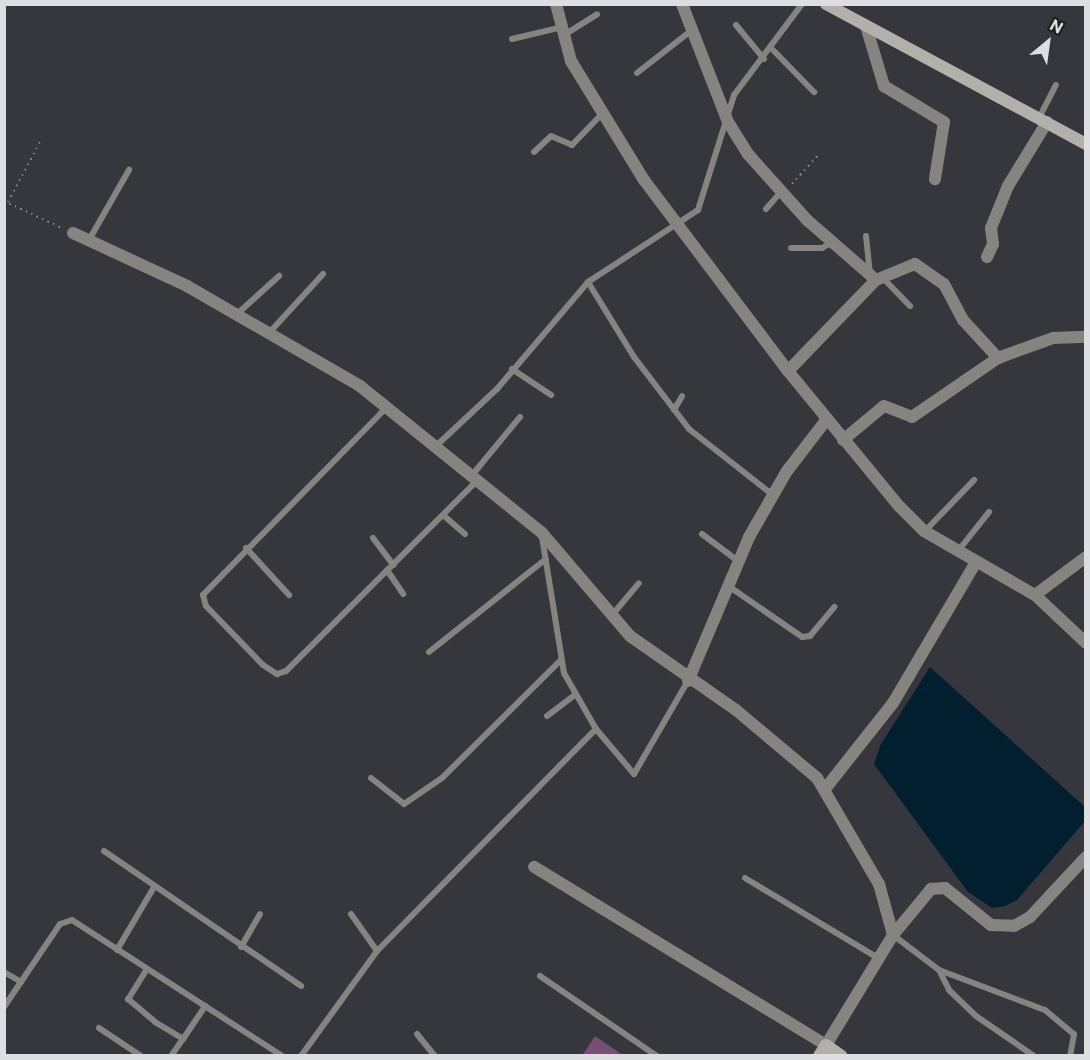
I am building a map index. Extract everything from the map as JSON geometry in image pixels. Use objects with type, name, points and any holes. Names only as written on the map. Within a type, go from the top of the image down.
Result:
[{"type":"street","points":[[556,4],[560,32],[601,115],[676,223],[843,440],[924,531],[1035,596],[1086,643]]},
{"type":"street","points":[[682,4],[728,122],[780,193],[832,242],[876,277]]},
{"type":"street","points":[[826,4],[1086,144]]},
{"type":"street","points":[[866,26],[884,86],[944,122],[935,179]]},
{"type":"street","points":[[987,257],[993,244],[991,228],[1008,186],[1043,120]]},
{"type":"street","points":[[73,233],[237,314],[387,406],[542,533],[630,636],[688,681],[773,739],[825,789],[879,884],[893,935]]},
{"type":"street","points":[[788,371],[876,277],[915,264],[929,270],[963,320],[998,358]]},
{"type":"street","points":[[843,440],[884,406],[912,417],[998,358],[1053,338],[1086,337]]},
{"type":"street","points":[[688,681],[726,585],[773,495],[827,419]]},
{"type":"street","points":[[1035,596],[1086,557]]},
{"type":"street","points":[[825,789],[894,703],[976,562]]},
{"type":"street","points":[[822,1050],[893,935],[931,889],[945,888],[991,925],[1014,926],[1030,917],[1086,857]]},
{"type":"street","points":[[534,867],[822,1050],[842,1056]]},
{"type":"lane","points":[[435,446],[512,369],[588,282],[698,210],[728,122],[734,95],[773,50],[802,4]]},
{"type":"lane","points":[[512,39],[560,32],[597,14]]},
{"type":"lane","points":[[736,25],[764,59]]},
{"type":"lane","points":[[637,73],[692,30]]},
{"type":"lane","points":[[773,50],[814,92]]},
{"type":"lane","points":[[1043,120],[1056,85]]},
{"type":"lane","points":[[534,152],[551,136],[572,145],[601,115]]},
{"type":"lane","points":[[88,240],[129,170]]},
{"type":"lane","points":[[766,209],[780,193]]},
{"type":"lane","points":[[866,236],[876,277],[910,306]]},
{"type":"lane","points":[[791,248],[822,248],[832,242]]},
{"type":"lane","points":[[269,333],[323,274]]},
{"type":"lane","points":[[237,314],[279,276]]},
{"type":"lane","points":[[588,282],[674,410],[716,455],[773,495]]},
{"type":"lane","points":[[512,369],[551,395]]},
{"type":"lane","points":[[674,410],[682,396]]},
{"type":"lane","points":[[387,406],[206,590],[203,600],[277,674],[443,515],[476,477],[520,417]]},
{"type":"lane","points":[[924,531],[974,480]]},
{"type":"lane","points":[[958,551],[989,512]]},
{"type":"lane","points":[[443,515],[465,534]]},
{"type":"lane","points":[[542,533],[560,661],[575,695],[596,729],[634,774],[688,681]]},
{"type":"lane","points":[[702,534],[738,561]]},
{"type":"lane","points":[[373,538],[403,594]]},
{"type":"lane","points":[[246,548],[289,595]]},
{"type":"lane","points":[[429,652],[546,559]]},
{"type":"lane","points":[[613,614],[639,584]]},
{"type":"lane","points":[[726,585],[802,637],[810,636],[834,607]]},
{"type":"lane","points":[[371,778],[404,804],[442,778],[560,661]]},
{"type":"lane","points":[[547,716],[575,695]]},
{"type":"lane","points":[[301,1056],[377,951],[596,729]]},
{"type":"lane","points":[[104,851],[153,889],[302,986]]},
{"type":"lane","points":[[745,878],[878,958]]},
{"type":"lane","points":[[117,950],[153,889]]},
{"type":"lane","points":[[242,946],[260,914]]},
{"type":"lane","points":[[351,914],[377,951]]},
{"type":"lane","points":[[4,1007],[65,921],[78,922],[117,950],[282,1056]]},
{"type":"lane","points":[[893,935],[939,970],[1045,1010],[1074,1034],[1070,1056]]},
{"type":"lane","points":[[147,969],[128,999],[183,1040]]},
{"type":"lane","points":[[939,970],[950,990],[976,1016],[1034,1056]]},
{"type":"lane","points":[[4,972],[21,982]]},
{"type":"lane","points":[[540,976],[657,1056]]},
{"type":"lane","points":[[171,1056],[205,1006]]},
{"type":"lane","points":[[99,1028],[141,1056]]},
{"type":"lane","points":[[417,1034],[435,1056]]},
{"type":"path","points":[[42,138],[6,201],[73,233]]},
{"type":"path","points":[[780,193],[817,156]]},
{"type":"water","points":[[930,667],[1085,807],[1085,821],[1017,900],[1005,906],[992,908],[968,892],[874,764],[881,744]]},
{"type":"building","points":[[595,1036],[624,1056],[582,1056]]}]
